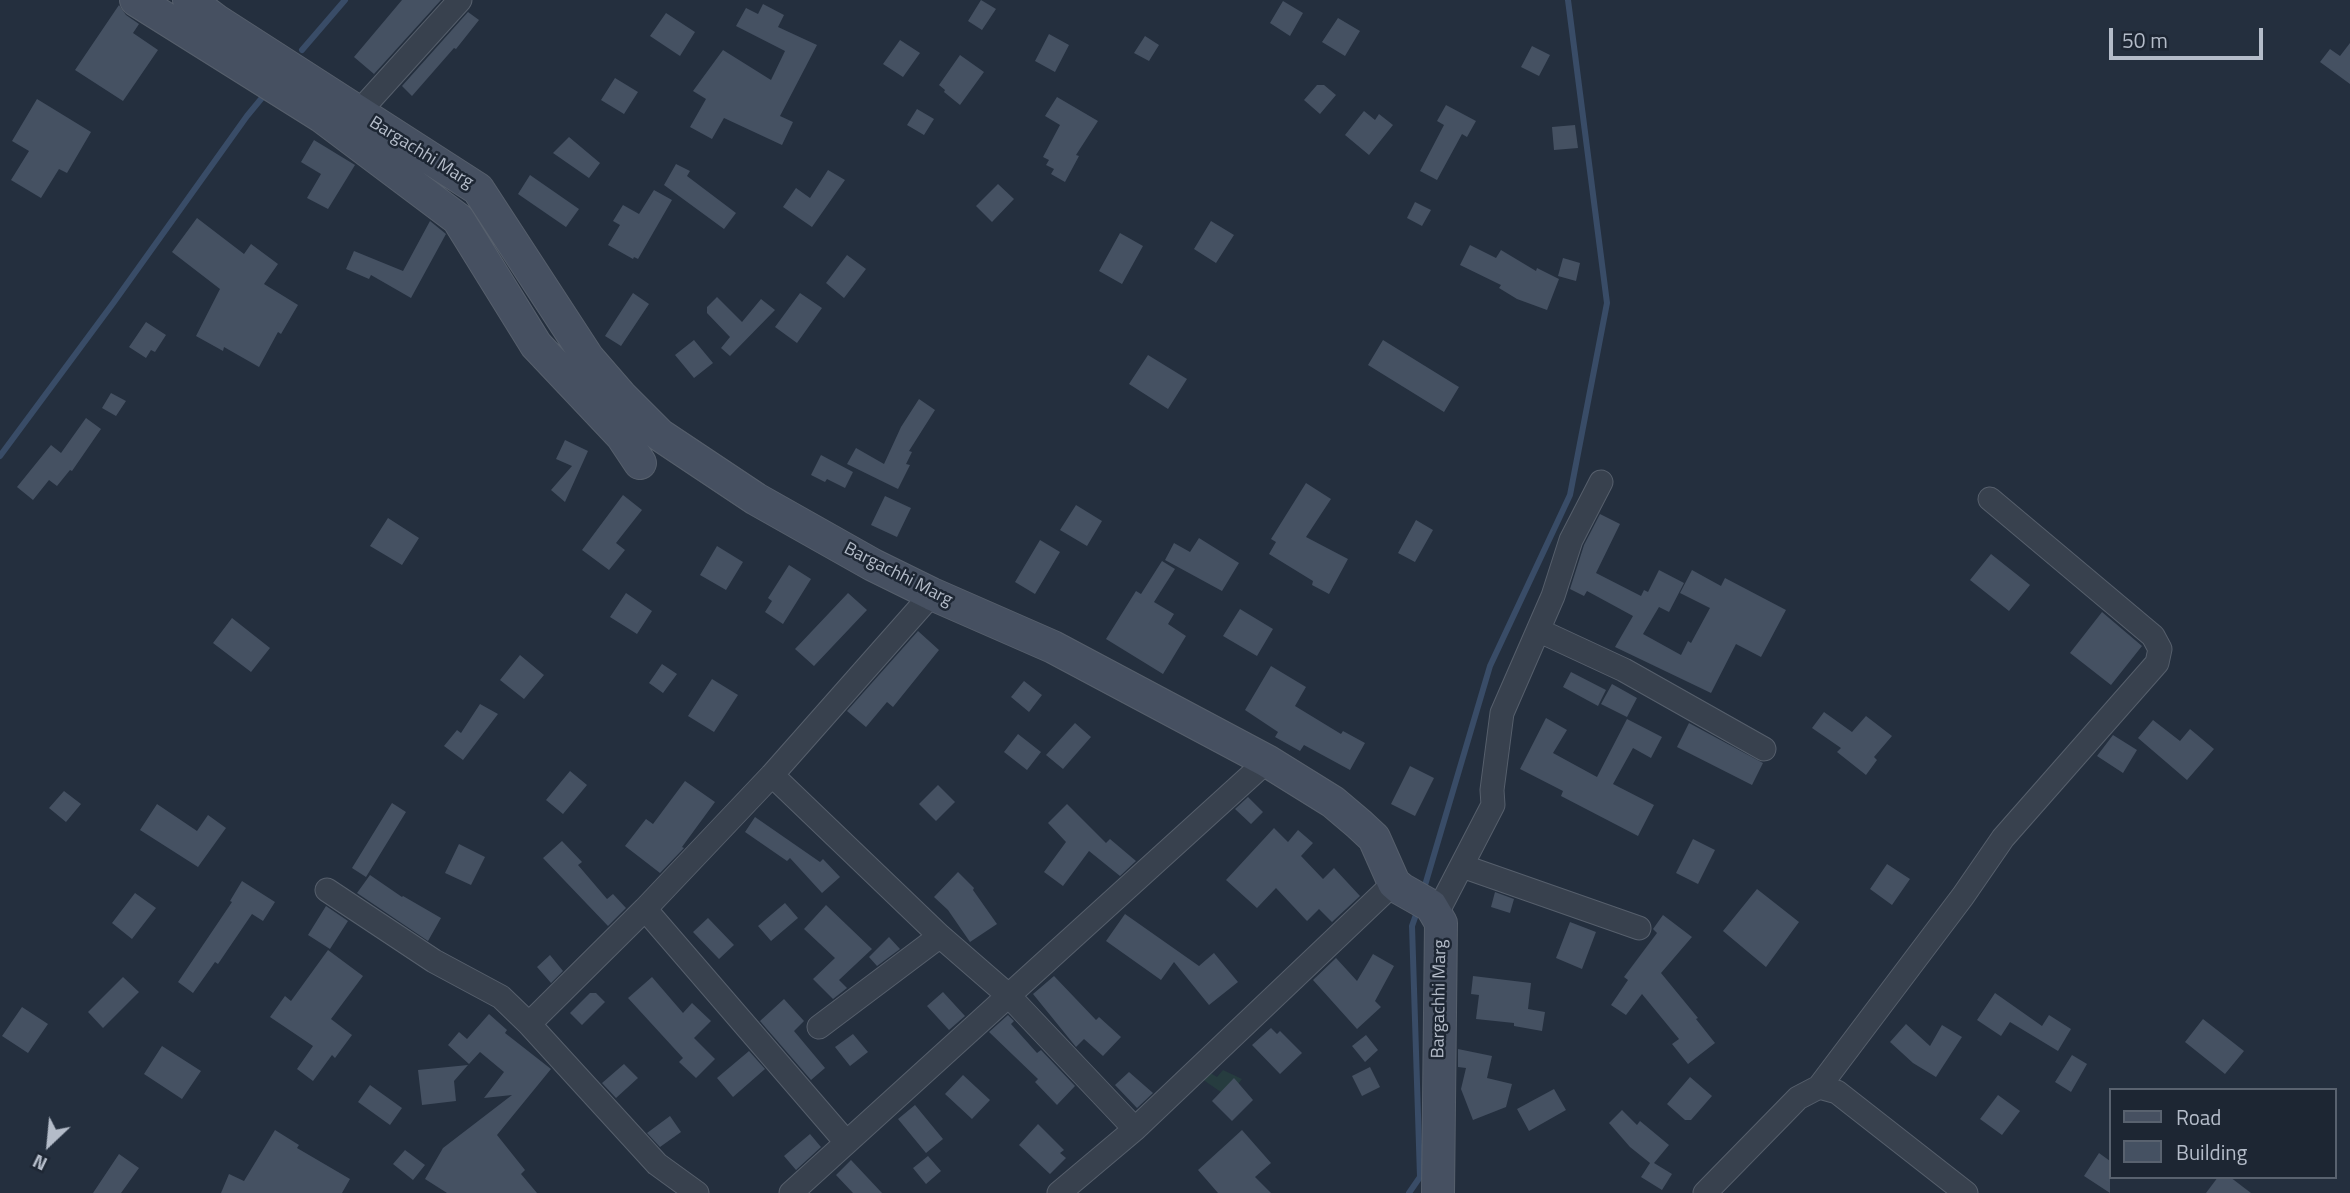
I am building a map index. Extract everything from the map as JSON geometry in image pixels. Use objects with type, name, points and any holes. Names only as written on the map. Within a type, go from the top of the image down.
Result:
[{"type":"street","points":[[136,0],[321,116],[457,219],[536,345],[622,436],[640,463]]},
{"type":"street","name":"Bargachhi Marg","points":[[189,0],[217,21],[478,189],[588,358],[660,435],[756,499],[873,565],[1053,647],[1267,761],[1333,802],[1374,838],[1398,886]]},
{"type":"street","points":[[358,113],[460,0]]},
{"type":"street","points":[[1059,1193],[1135,1129],[1398,886],[1434,909],[1462,866],[1493,804],[1492,790],[1502,713],[1518,673],[1540,631],[1571,540],[1601,482]]},
{"type":"street","points":[[1705,1193],[1798,1098],[1819,1087],[2003,838],[2157,663],[2160,649],[2152,636],[1990,499]]},
{"type":"street","points":[[529,1024],[645,909],[772,775],[932,594]]},
{"type":"street","points":[[1540,631],[1624,670],[1764,749]]},
{"type":"street","points":[[791,1193],[1267,761]]},
{"type":"street","points":[[772,775],[940,936],[1009,996],[1135,1129]]},
{"type":"street","points":[[1462,866],[1639,928]]},
{"type":"street","points":[[327,890],[434,961],[501,997],[657,1164],[697,1193]]},
{"type":"street","points":[[645,909],[846,1142]]},
{"type":"street","name":"Bargachhi Marg","points":[[1434,909],[1441,923],[1438,1193]]},
{"type":"street","points":[[819,1027],[940,936]]},
{"type":"street","points":[[1819,1087],[1837,1093],[1966,1193]]},
{"type":"green space","points":[[1223,1070],[1242,1079],[1228,1097],[1202,1079],[1207,1071],[1217,1077]]},
{"type":"building","points":[[402,0],[441,0],[374,74],[354,57]]},
{"type":"building","points":[[981,0],[996,9],[982,30],[968,21]]},
{"type":"building","points":[[1283,1],[1303,13],[1290,36],[1270,23]]},
{"type":"building","points":[[763,4],[784,15],[778,27],[817,45],[780,116],[793,122],[782,145],[724,118],[712,139],[690,127],[706,99],[693,91],[723,50],[771,80],[785,51],[736,26],[746,8],[758,14]]},
{"type":"building","points":[[119,5],[126,15],[139,24],[133,33],[158,50],[123,101],[75,70]]},
{"type":"building","points":[[468,12],[479,20],[412,96],[402,86]]},
{"type":"building","points":[[666,13],[695,32],[680,56],[650,36]]},
{"type":"building","points":[[1338,18],[1360,31],[1345,56],[1322,42]]},
{"type":"building","points":[[1049,34],[1069,45],[1055,72],[1035,61]]},
{"type":"building","points":[[1145,36],[1159,45],[1149,61],[1134,53]]},
{"type":"building","points":[[900,40],[920,53],[903,77],[883,64]]},
{"type":"building","points":[[2350,43],[2350,84],[2320,62],[2330,49],[2340,56]]},
{"type":"building","points":[[1532,46],[1550,55],[1539,76],[1521,67]]},
{"type":"building","points":[[960,55],[984,72],[960,105],[939,85]]},
{"type":"building","points":[[615,78],[638,92],[624,114],[601,100]]},
{"type":"building","points":[[1317,85],[1324,85],[1336,95],[1320,114],[1304,100]]},
{"type":"building","points":[[1057,97],[1098,121],[1076,155],[1079,156],[1065,182],[1051,174],[1054,169],[1046,165],[1049,160],[1043,157],[1060,125],[1045,116]]},
{"type":"building","points":[[37,99],[91,132],[67,173],[59,169],[41,198],[11,180],[29,151],[12,141]]},
{"type":"building","points":[[1446,105],[1476,121],[1467,137],[1462,134],[1437,180],[1420,171],[1444,125],[1437,121]]},
{"type":"building","points":[[917,109],[934,119],[924,135],[907,125]]},
{"type":"building","points":[[1364,111],[1375,120],[1379,114],[1393,125],[1369,155],[1345,135]]},
{"type":"building","points":[[1575,125],[1578,148],[1554,150],[1552,127]]},
{"type":"building","points":[[569,137],[600,163],[589,178],[553,153]]},
{"type":"building","points":[[314,140],[355,165],[328,209],[307,198],[321,174],[301,162]]},
{"type":"building","points":[[676,164],[690,171],[687,176],[736,213],[724,229],[664,185]]},
{"type":"building","points":[[828,170],[845,180],[812,227],[783,207],[796,188],[810,198]]},
{"type":"building","points":[[530,175],[579,209],[566,227],[518,194]]},
{"type":"building","points":[[998,184],[1014,199],[992,222],[976,206]]},
{"type":"building","points":[[654,190],[672,200],[638,259],[633,259],[608,245],[620,225],[613,221],[623,205],[639,214]]},
{"type":"building","points":[[1415,202],[1431,210],[1422,226],[1407,218]]},
{"type":"building","points":[[197,218],[244,254],[251,244],[278,264],[264,284],[298,305],[281,334],[278,332],[259,367],[224,347],[223,351],[196,336],[220,289],[172,252]]},
{"type":"building","points":[[430,221],[446,234],[411,298],[371,275],[369,279],[346,269],[354,251],[403,271]]},
{"type":"building","points":[[1211,221],[1234,235],[1216,263],[1194,249]]},
{"type":"building","points":[[1120,233],[1143,246],[1122,284],[1099,271]]},
{"type":"building","points":[[1470,245],[1496,258],[1501,250],[1536,271],[1537,268],[1559,279],[1547,310],[1517,299],[1499,288],[1501,285],[1460,265]]},
{"type":"building","points":[[847,255],[866,269],[844,298],[826,283]]},
{"type":"building","points":[[1563,258],[1580,263],[1576,281],[1558,276]]},
{"type":"building","points":[[633,293],[649,304],[621,346],[605,336]]},
{"type":"building","points":[[800,293],[822,308],[797,343],[775,327]]},
{"type":"building","points":[[717,297],[742,322],[761,299],[775,310],[730,356],[721,348],[730,337],[707,313],[707,307]]},
{"type":"building","points":[[146,322],[166,335],[155,352],[151,350],[146,358],[129,347]]},
{"type":"building","points":[[694,340],[713,363],[694,378],[675,355]]},
{"type":"building","points":[[1383,340],[1459,387],[1444,412],[1368,365]]},
{"type":"building","points":[[1148,355],[1187,379],[1168,409],[1129,384]]},
{"type":"building","points":[[111,393],[126,401],[116,416],[102,408]]},
{"type":"building","points":[[919,399],[935,410],[909,451],[912,452],[906,464],[910,465],[898,489],[847,464],[856,448],[884,464],[901,427]]},
{"type":"building","points":[[86,418],[101,429],[72,471],[70,470],[57,486],[49,480],[33,500],[17,487],[51,445],[61,453]]},
{"type":"building","points":[[565,440],[588,451],[565,502],[551,490],[572,466],[556,459]]},
{"type":"building","points":[[821,455],[853,472],[845,488],[811,475]]},
{"type":"building","points":[[1306,483],[1331,499],[1306,537],[1348,559],[1329,594],[1269,554],[1276,542],[1271,539]]},
{"type":"building","points":[[623,495],[642,510],[616,543],[625,550],[609,570],[582,550]]},
{"type":"building","points":[[885,496],[911,508],[897,537],[871,525]]},
{"type":"building","points":[[1076,505],[1102,521],[1087,546],[1060,530]]},
{"type":"building","points":[[1600,514],[1620,524],[1596,573],[1641,596],[1644,590],[1648,592],[1659,570],[1684,583],[1669,612],[1659,607],[1643,634],[1681,655],[1688,641],[1691,643],[1710,608],[1680,593],[1692,570],[1721,586],[1725,578],[1786,610],[1761,657],[1736,644],[1711,693],[1615,647],[1633,616],[1587,591],[1584,596],[1570,589],[1584,545]]},
{"type":"building","points":[[388,518],[419,538],[402,565],[370,546]]},
{"type":"building","points":[[1416,520],[1433,530],[1415,562],[1398,553]]},
{"type":"building","points":[[1199,538],[1239,563],[1222,591],[1165,560],[1174,543],[1190,552]]},
{"type":"building","points":[[1040,540],[1060,552],[1035,594],[1015,582]]},
{"type":"building","points":[[717,546],[743,562],[726,590],[700,575]]},
{"type":"building","points":[[1991,554],[2030,585],[2009,611],[1970,580]]},
{"type":"building","points":[[1162,561],[1175,569],[1154,602],[1174,614],[1168,624],[1186,636],[1163,674],[1106,639],[1136,591],[1141,594]]},
{"type":"building","points":[[789,565],[811,579],[783,624],[765,612],[772,601],[768,598]]},
{"type":"building","points":[[626,593],[652,611],[637,634],[610,617]]},
{"type":"building","points":[[848,593],[867,610],[814,666],[795,649]]},
{"type":"building","points":[[1240,609],[1273,629],[1257,656],[1223,636]]},
{"type":"building","points":[[2102,612],[2142,646],[2111,685],[2070,653]]},
{"type":"building","points":[[232,618],[270,648],[251,672],[213,643]]},
{"type":"building","points":[[918,631],[939,650],[893,707],[887,702],[866,727],[847,711]]},
{"type":"building","points":[[520,655],[544,675],[524,699],[500,680]]},
{"type":"building","points":[[662,664],[677,674],[663,693],[649,683]]},
{"type":"building","points":[[1271,666],[1306,687],[1295,706],[1341,734],[1343,731],[1365,743],[1350,770],[1304,745],[1300,751],[1275,737],[1278,732],[1245,710]]},
{"type":"building","points":[[1571,672],[1606,690],[1598,706],[1563,687]]},
{"type":"building","points":[[712,679],[738,695],[714,732],[688,716]]},
{"type":"building","points":[[1024,681],[1042,695],[1029,712],[1011,697]]},
{"type":"building","points":[[1612,684],[1637,698],[1627,717],[1601,704]]},
{"type":"building","points":[[480,704],[498,714],[463,760],[444,746],[457,730],[461,733]]},
{"type":"building","points":[[1824,712],[1852,732],[1866,716],[1892,736],[1874,757],[1877,760],[1866,775],[1837,752],[1841,748],[1812,728]]},
{"type":"building","points":[[1546,718],[1567,730],[1553,753],[1597,777],[1627,719],[1662,737],[1651,758],[1633,748],[1613,784],[1654,805],[1638,836],[1561,796],[1563,791],[1520,769]]},
{"type":"building","points":[[2153,720],[2180,741],[2190,729],[2214,749],[2187,780],[2138,738]]},
{"type":"building","points":[[1075,723],[1091,737],[1063,769],[1046,755]]},
{"type":"building","points":[[1689,723],[1763,763],[1752,785],[1677,747]]},
{"type":"building","points":[[1018,734],[1041,752],[1027,770],[1004,752]]},
{"type":"building","points":[[2113,735],[2137,750],[2123,773],[2097,756]]},
{"type":"building","points":[[1410,766],[1434,778],[1415,816],[1391,804]]},
{"type":"building","points":[[570,771],[587,785],[563,814],[546,800]]},
{"type":"building","points":[[685,781],[715,802],[682,847],[684,848],[660,873],[625,846],[646,819],[653,824]]},
{"type":"building","points":[[938,785],[955,802],[936,821],[919,804]]},
{"type":"building","points":[[64,791],[81,804],[66,822],[49,808]]},
{"type":"building","points":[[1248,797],[1263,812],[1251,824],[1235,809]]},
{"type":"building","points":[[392,803],[406,812],[366,877],[352,868]]},
{"type":"building","points":[[157,804],[197,831],[208,815],[226,828],[198,867],[140,830]]},
{"type":"building","points":[[1067,804],[1106,843],[1110,839],[1136,861],[1120,876],[1089,851],[1063,886],[1044,872],[1066,842],[1048,823]]},
{"type":"building","points":[[755,817],[820,862],[823,859],[840,877],[822,893],[790,858],[787,861],[745,832]]},
{"type":"building","points":[[1274,828],[1288,842],[1298,830],[1313,843],[1301,856],[1323,879],[1334,868],[1360,896],[1332,922],[1319,909],[1307,921],[1276,888],[1257,908],[1226,880]]},
{"type":"building","points":[[1693,839],[1715,850],[1698,884],[1676,873]]},
{"type":"building","points":[[562,841],[582,862],[578,865],[607,899],[613,894],[626,908],[608,926],[543,858]]},
{"type":"building","points":[[459,844],[485,857],[471,885],[445,873]]},
{"type":"building","points":[[1887,864],[1910,879],[1892,905],[1870,889]]},
{"type":"building","points":[[958,872],[974,888],[997,924],[970,942],[948,910],[934,897]]},
{"type":"building","points":[[370,875],[402,897],[441,918],[428,941],[357,893]]},
{"type":"building","points":[[242,881],[275,902],[263,921],[252,914],[218,964],[215,962],[193,993],[178,982],[232,902],[230,901]]},
{"type":"building","points":[[1757,889],[1799,922],[1766,967],[1723,931]]},
{"type":"building","points":[[1495,892],[1514,899],[1510,913],[1491,907]]},
{"type":"building","points":[[135,893],[156,908],[132,939],[112,923]]},
{"type":"building","points":[[785,903],[798,918],[771,941],[758,926]]},
{"type":"building","points":[[826,905],[872,949],[839,980],[847,988],[833,999],[813,979],[835,958],[804,929]]},
{"type":"building","points":[[326,906],[348,921],[330,949],[308,935]]},
{"type":"building","points":[[1125,914],[1199,966],[1214,953],[1238,982],[1209,1005],[1174,962],[1161,980],[1106,941]]},
{"type":"building","points":[[1663,915],[1692,937],[1661,973],[1715,1043],[1688,1064],[1672,1044],[1679,1039],[1642,994],[1626,1015],[1611,1005],[1628,980],[1624,977],[1657,933],[1653,929]]},
{"type":"building","points":[[708,918],[734,945],[719,959],[693,932]]},
{"type":"building","points":[[1570,922],[1596,932],[1582,969],[1556,958]]},
{"type":"building","points":[[889,937],[900,949],[877,966],[869,957]]},
{"type":"building","points":[[328,950],[363,976],[331,1019],[352,1035],[335,1058],[332,1055],[313,1081],[297,1069],[313,1046],[270,1017],[285,996],[291,1001]]},
{"type":"building","points":[[1373,954],[1394,966],[1375,1001],[1381,1007],[1357,1029],[1313,980],[1336,958],[1357,981]]},
{"type":"building","points":[[550,955],[563,971],[551,983],[537,967]]},
{"type":"building","points":[[1054,976],[1096,1020],[1099,1017],[1121,1037],[1103,1056],[1084,1039],[1076,1047],[1033,994]]},
{"type":"building","points":[[1473,976],[1531,983],[1528,1009],[1545,1012],[1542,1031],[1514,1026],[1514,1023],[1476,1019],[1479,995],[1471,994]]},
{"type":"building","points":[[123,977],[139,992],[103,1028],[88,1012]]},
{"type":"building","points":[[652,977],[683,1013],[692,1003],[711,1021],[694,1038],[715,1059],[696,1078],[679,1062],[683,1058],[628,998]]},
{"type":"building","points":[[943,992],[965,1016],[949,1030],[927,1006]]},
{"type":"building","points":[[590,993],[596,993],[605,1002],[582,1025],[570,1013]]},
{"type":"building","points":[[1995,993],[2042,1026],[2049,1015],[2071,1029],[2058,1051],[2010,1022],[2001,1036],[1977,1020]]},
{"type":"building","points":[[784,999],[804,1021],[794,1031],[825,1068],[811,1080],[760,1021]]},
{"type":"building","points":[[22,1007],[48,1024],[28,1053],[2,1036]]},
{"type":"building","points":[[489,1014],[507,1030],[505,1033],[551,1069],[497,1135],[525,1170],[521,1174],[537,1193],[447,1193],[425,1179],[443,1148],[512,1095],[484,1098],[504,1072],[480,1052],[469,1064],[448,1045],[459,1032],[467,1039]]},
{"type":"building","points":[[1008,1015],[1014,1021],[1011,1024],[1037,1053],[1041,1050],[1075,1086],[1057,1105],[1035,1082],[1038,1079],[989,1032]]},
{"type":"building","points":[[2203,1019],[2244,1051],[2225,1074],[2185,1042]]},
{"type":"building","points":[[1906,1024],[1930,1046],[1942,1025],[1962,1037],[1936,1077],[1913,1063],[1890,1042]]},
{"type":"building","points":[[1271,1028],[1277,1034],[1280,1031],[1302,1053],[1280,1074],[1252,1045]]},
{"type":"building","points":[[853,1034],[868,1052],[850,1066],[835,1047]]},
{"type":"building","points":[[1366,1035],[1378,1050],[1365,1062],[1352,1046]]},
{"type":"building","points":[[162,1046],[201,1071],[182,1099],[144,1074]]},
{"type":"building","points":[[1458,1049],[1492,1056],[1487,1078],[1512,1084],[1506,1107],[1473,1120],[1461,1089],[1466,1068],[1458,1067]]},
{"type":"building","points":[[749,1051],[765,1069],[733,1097],[717,1078]]},
{"type":"building","points":[[2072,1055],[2087,1064],[2071,1092],[2055,1082]]},
{"type":"building","points":[[624,1064],[638,1078],[616,1098],[602,1083]]},
{"type":"building","points":[[468,1065],[454,1081],[456,1101],[422,1105],[418,1070]]},
{"type":"building","points":[[1370,1067],[1380,1087],[1362,1096],[1352,1076]]},
{"type":"building","points":[[1129,1072],[1153,1093],[1137,1108],[1115,1085]]},
{"type":"building","points":[[963,1075],[990,1100],[972,1119],[945,1094]]},
{"type":"building","points":[[1690,1077],[1712,1096],[1691,1120],[1685,1120],[1667,1104]]},
{"type":"building","points":[[1234,1078],[1253,1100],[1232,1121],[1212,1101]]},
{"type":"building","points":[[370,1085],[402,1108],[390,1125],[358,1102]]},
{"type":"building","points":[[1554,1089],[1566,1110],[1529,1131],[1517,1109]]},
{"type":"building","points":[[1998,1095],[2020,1111],[2002,1135],[1980,1119]]},
{"type":"building","points":[[915,1105],[943,1139],[926,1153],[898,1119]]},
{"type":"building","points":[[1622,1110],[1637,1125],[1640,1121],[1669,1145],[1654,1163],[1672,1174],[1662,1190],[1641,1177],[1650,1163],[1630,1147],[1609,1123]]},
{"type":"building","points":[[670,1116],[681,1132],[660,1147],[647,1133]]},
{"type":"building","points":[[1038,1124],[1064,1150],[1060,1153],[1066,1158],[1050,1174],[1019,1145]]},
{"type":"building","points":[[275,1130],[299,1145],[297,1148],[350,1179],[342,1193],[221,1193],[229,1174],[244,1181]]},
{"type":"building","points":[[1242,1130],[1271,1163],[1255,1177],[1271,1193],[1218,1193],[1198,1170]]},
{"type":"building","points":[[810,1134],[821,1147],[796,1170],[784,1156]]},
{"type":"building","points":[[405,1150],[425,1165],[413,1180],[393,1164]]},
{"type":"building","points":[[2099,1153],[2108,1160],[2110,1193],[2084,1176]]},
{"type":"building","points":[[119,1154],[139,1168],[121,1193],[93,1193]]},
{"type":"building","points":[[928,1156],[941,1171],[926,1184],[913,1168]]},
{"type":"building","points":[[851,1160],[882,1193],[853,1193],[836,1175]]},
{"type":"building","points":[[2216,1179],[2233,1179],[2251,1193],[2206,1193]]},
{"type":"waterway","points":[[302,50],[345,0]]},
{"type":"waterway","points":[[1423,892],[1490,666],[1570,495],[1607,303],[1568,0]]},
{"type":"waterway","points":[[0,456],[266,93]]},
{"type":"waterway","points":[[1409,1193],[1420,1177],[1412,926],[1418,909]]}]
